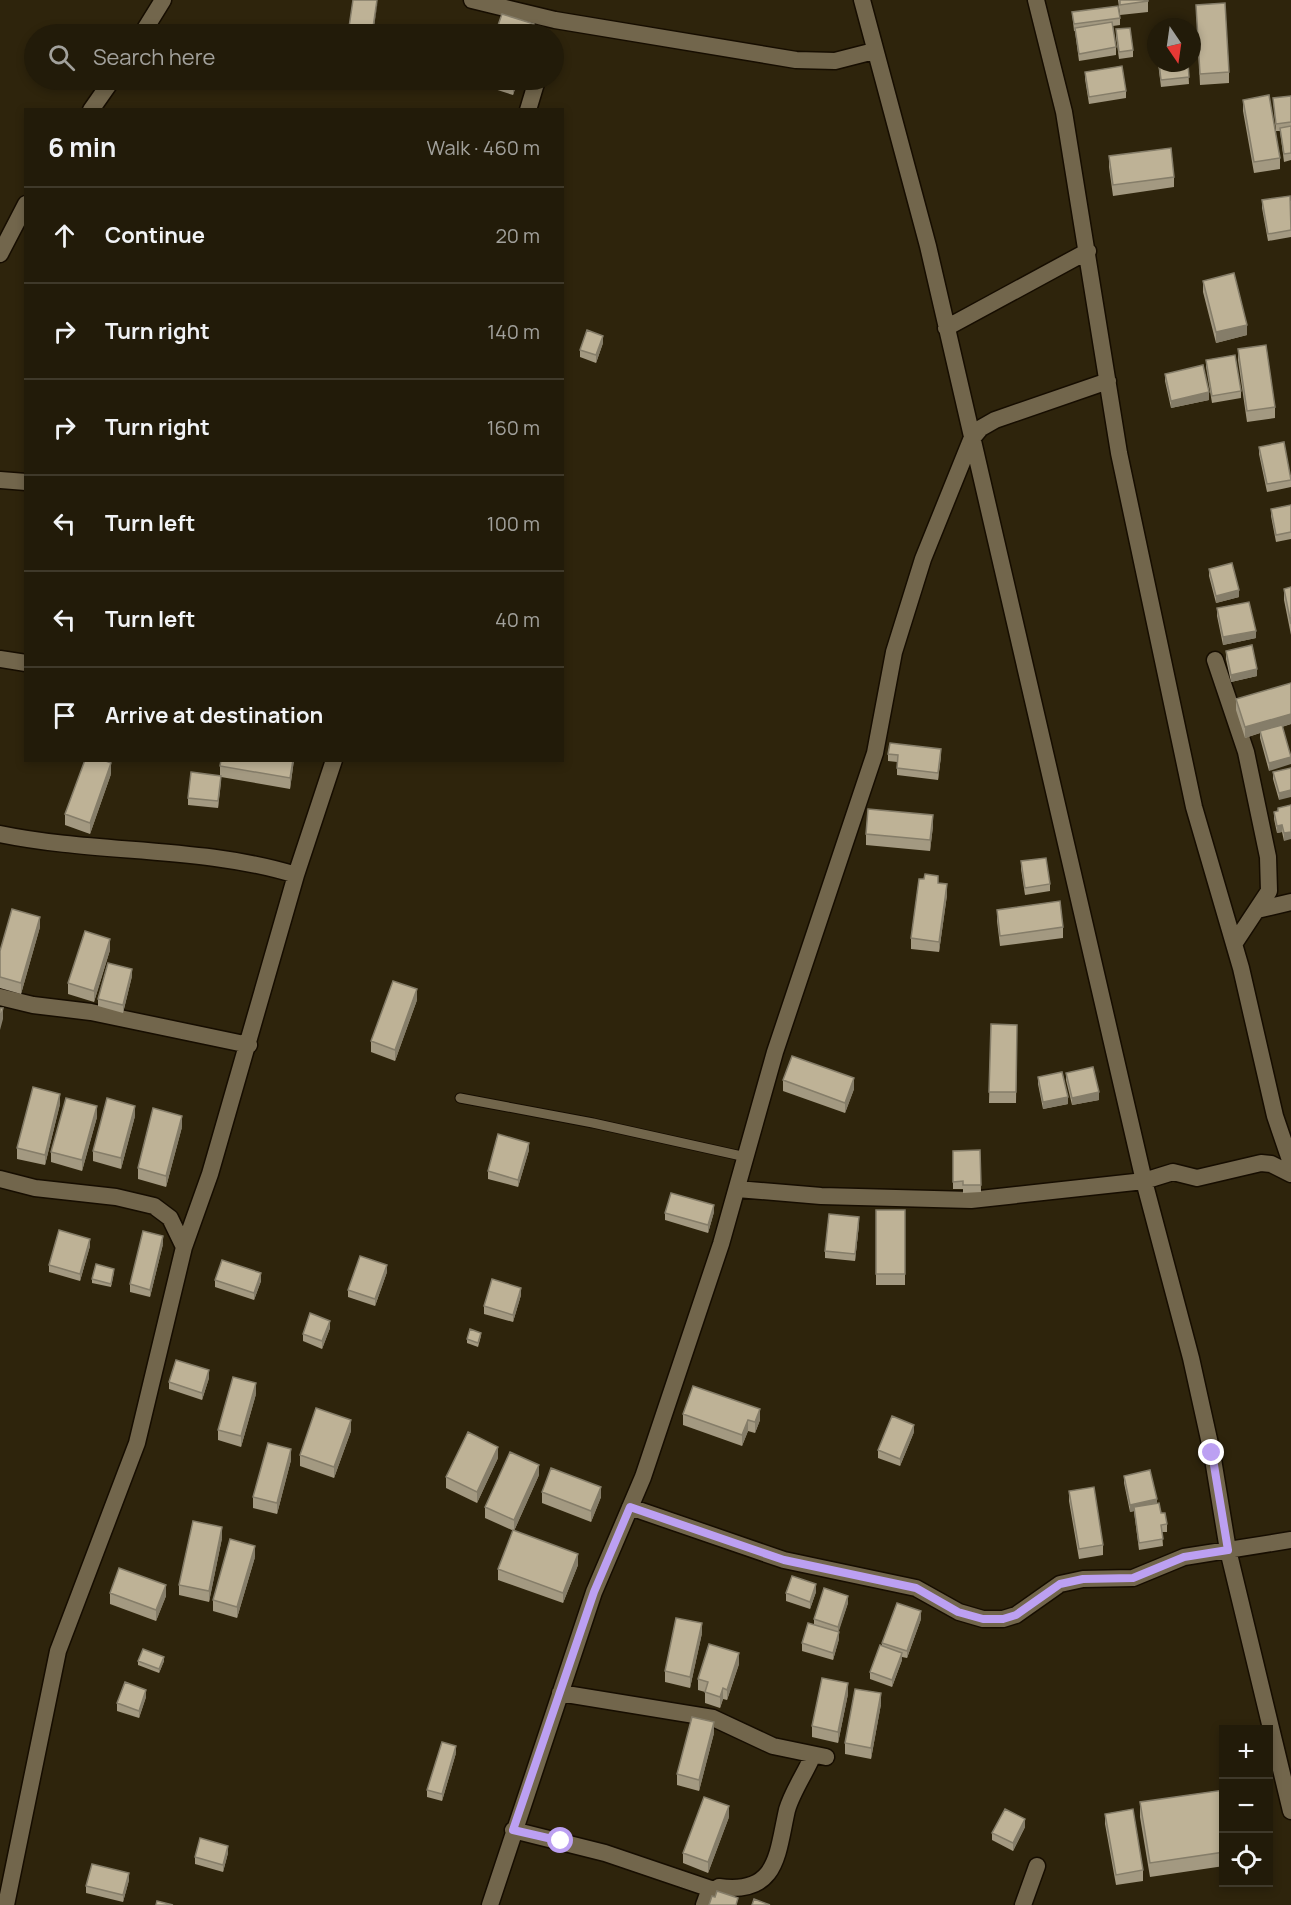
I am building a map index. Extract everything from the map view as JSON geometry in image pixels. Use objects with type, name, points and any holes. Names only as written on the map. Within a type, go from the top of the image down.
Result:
[{"type":"street","points":[[148,24],[163,0]]},
{"type":"street","points":[[472,0],[544,24]]},
{"type":"street","points":[[862,0],[928,246],[1144,1181],[1198,1389],[1212,1453],[1228,1550],[1291,1811]]},
{"type":"street","points":[[1036,0],[1064,112],[1119,453],[1192,795],[1234,944],[1275,1116],[1291,1162]]},
{"type":"street","points":[[564,28],[796,60],[835,61],[874,51]]},
{"type":"street","points":[[92,108],[105,90]]},
{"type":"street","points":[[529,108],[534,90]]},
{"type":"street","points":[[0,254],[24,208]]},
{"type":"street","points":[[946,328],[1088,251]]},
{"type":"street","points":[[490,1905],[513,1830],[594,1592],[643,1477],[721,1244],[775,1052],[875,753],[894,652],[920,569],[971,440],[981,428],[995,420],[1108,381]]},
{"type":"street","points":[[0,480],[24,482]]},
{"type":"street","points":[[0,659],[24,663]]},
{"type":"street","points":[[1215,660],[1246,752],[1268,858],[1269,891],[1234,944]]},
{"type":"street","points":[[6,1905],[58,1651],[137,1443],[184,1247],[249,1045],[297,875],[333,762]]},
{"type":"street","points":[[0,834],[252,865],[297,875]]},
{"type":"street","points":[[1257,910],[1291,902]]},
{"type":"street","points":[[0,997],[33,1005],[91,1012],[249,1045]]},
{"type":"street","points":[[737,1189],[821,1196],[971,1200],[1144,1181],[1173,1172],[1197,1178],[1261,1163],[1271,1164],[1291,1174]]},
{"type":"street","points":[[0,1179],[35,1188],[116,1197],[154,1206],[170,1218],[184,1247]]},
{"type":"street","points":[[630,1507],[784,1560],[916,1588],[958,1612],[983,1619],[1003,1619],[1016,1615],[1060,1584],[1083,1579],[1133,1578],[1184,1557],[1291,1540]]},
{"type":"street","points":[[560,1693],[713,1718],[772,1746],[820,1756],[788,1808],[783,1834],[769,1873],[756,1885],[738,1889],[719,1887],[708,1894],[704,1905]]},
{"type":"street","points":[[513,1830],[604,1853],[714,1890]]},
{"type":"street","points":[[1023,1905],[1037,1866]]},
{"type":"lane","points":[[460,1098],[593,1123],[746,1157]]},
{"type":"building","points":[[353,0],[377,0],[373,24],[349,24]]},
{"type":"building","points":[[1120,0],[1148,0],[1148,1],[1120,5]]},
{"type":"building","points":[[1225,3],[1229,72],[1200,74],[1201,18],[1197,18],[1196,5]]},
{"type":"building","points":[[1118,6],[1120,18],[1074,24],[1072,12]]},
{"type":"building","points":[[502,14],[534,24],[498,24]]},
{"type":"building","points":[[1112,22],[1116,47],[1079,54],[1075,28]]},
{"type":"building","points":[[1130,28],[1133,50],[1119,52],[1116,29]]},
{"type":"building","points":[[1122,66],[1126,91],[1089,97],[1085,72]]},
{"type":"building","points":[[1160,72],[1189,72],[1189,77],[1161,80]]},
{"type":"building","points":[[1269,95],[1280,158],[1254,162],[1243,100]]},
{"type":"building","points":[[1291,96],[1291,122],[1276,124],[1273,98]]},
{"type":"building","points":[[1291,126],[1291,153],[1284,154],[1280,128]]},
{"type":"building","points":[[1171,148],[1174,177],[1113,185],[1109,156]]},
{"type":"building","points":[[1290,196],[1291,230],[1268,234],[1262,200]]},
{"type":"building","points":[[1234,273],[1247,325],[1216,332],[1203,281]]},
{"type":"building","points":[[587,330],[603,336],[596,355],[580,350]]},
{"type":"building","points":[[1266,345],[1275,407],[1247,411],[1238,349]]},
{"type":"building","points":[[1235,355],[1241,391],[1212,396],[1206,360]]},
{"type":"building","points":[[1203,365],[1209,392],[1171,401],[1165,374]]},
{"type":"building","points":[[1284,442],[1291,480],[1267,484],[1259,447]]},
{"type":"building","points":[[1291,505],[1291,532],[1276,535],[1271,509]]},
{"type":"building","points":[[1232,563],[1239,590],[1216,596],[1209,569]]},
{"type":"building","points":[[1291,587],[1291,624],[1284,589]]},
{"type":"building","points":[[1249,602],[1256,631],[1223,637],[1217,608]]},
{"type":"building","points":[[1252,645],[1257,669],[1231,675],[1226,651]]},
{"type":"building","points":[[1291,683],[1291,714],[1245,727],[1236,699]]},
{"type":"building","points":[[1282,725],[1291,757],[1269,763],[1260,731]]},
{"type":"building","points":[[890,743],[941,749],[938,773],[897,768],[898,755],[888,754]]},
{"type":"building","points":[[84,762],[111,763],[90,823],[65,814]]},
{"type":"building","points":[[221,762],[293,762],[290,778],[220,766]]},
{"type":"building","points":[[1291,768],[1291,790],[1279,793],[1273,772]]},
{"type":"building","points":[[191,772],[221,776],[218,801],[188,798]]},
{"type":"building","points":[[1291,805],[1291,832],[1284,833],[1282,825],[1277,826],[1274,812],[1278,811],[1278,808]]},
{"type":"building","points":[[868,809],[933,815],[930,840],[866,834]]},
{"type":"building","points":[[1046,858],[1050,884],[1025,888],[1021,861]]},
{"type":"building","points":[[925,874],[938,876],[938,883],[947,884],[939,942],[911,938],[919,879],[924,879]]},
{"type":"building","points":[[1060,901],[1063,927],[1000,936],[997,910]]},
{"type":"building","points":[[12,909],[40,917],[21,983],[0,977],[0,951]]},
{"type":"building","points":[[85,931],[110,939],[94,991],[68,983]]},
{"type":"building","points":[[108,963],[132,969],[123,1005],[98,999]]},
{"type":"building","points":[[393,981],[417,989],[395,1050],[371,1041]]},
{"type":"building","points":[[991,1024],[1017,1025],[1016,1092],[989,1092]]},
{"type":"building","points":[[792,1056],[854,1078],[845,1103],[783,1080]]},
{"type":"building","points":[[1093,1067],[1099,1092],[1072,1098],[1066,1073]]},
{"type":"building","points":[[1062,1072],[1068,1097],[1043,1102],[1038,1077]]},
{"type":"building","points":[[33,1087],[60,1094],[45,1155],[17,1148]]},
{"type":"building","points":[[66,1098],[97,1106],[82,1160],[51,1152]]},
{"type":"building","points":[[107,1098],[135,1106],[121,1158],[93,1151]]},
{"type":"building","points":[[153,1108],[182,1116],[166,1176],[138,1168]]},
{"type":"building","points":[[498,1134],[529,1143],[518,1180],[488,1171]]},
{"type":"building","points":[[980,1150],[981,1185],[963,1185],[963,1181],[953,1182],[953,1151]]},
{"type":"building","points":[[671,1193],[714,1205],[708,1225],[665,1213]]},
{"type":"building","points":[[876,1210],[905,1210],[905,1274],[876,1274]]},
{"type":"building","points":[[829,1214],[859,1217],[855,1254],[825,1251]]},
{"type":"building","points":[[59,1230],[90,1239],[80,1274],[49,1265]]},
{"type":"building","points":[[143,1231],[163,1236],[150,1290],[130,1284]]},
{"type":"building","points":[[360,1256],[387,1265],[375,1299],[348,1290]]},
{"type":"building","points":[[222,1260],[261,1273],[254,1293],[215,1280]]},
{"type":"building","points":[[96,1264],[114,1269],[111,1284],[92,1279]]},
{"type":"building","points":[[492,1279],[521,1288],[513,1315],[484,1306]]},
{"type":"building","points":[[310,1313],[330,1321],[322,1341],[303,1334]]},
{"type":"building","points":[[470,1329],[481,1333],[478,1343],[467,1339]]},
{"type":"building","points":[[176,1360],[209,1370],[202,1393],[169,1382]]},
{"type":"building","points":[[233,1377],[256,1383],[241,1436],[218,1430]]},
{"type":"building","points":[[693,1386],[760,1409],[755,1422],[748,1420],[742,1435],[683,1414]]},
{"type":"building","points":[[316,1408],[351,1420],[334,1467],[300,1455]]},
{"type":"building","points":[[892,1416],[914,1425],[900,1459],[878,1450]]},
{"type":"building","points":[[468,1432],[498,1447],[477,1492],[446,1477]]},
{"type":"building","points":[[268,1443],[291,1449],[277,1503],[253,1497]]},
{"type":"building","points":[[510,1452],[539,1465],[514,1520],[485,1507]]},
{"type":"building","points":[[551,1468],[601,1487],[591,1511],[542,1492]]},
{"type":"building","points":[[1150,1470],[1157,1499],[1130,1505],[1124,1476]]},
{"type":"building","points":[[1094,1487],[1103,1545],[1079,1549],[1069,1491]]},
{"type":"building","points":[[1159,1503],[1161,1513],[1165,1513],[1167,1524],[1161,1525],[1163,1539],[1139,1543],[1134,1507]]},
{"type":"building","points":[[193,1521],[222,1527],[209,1591],[179,1585]]},
{"type":"building","points":[[513,1530],[578,1554],[563,1593],[498,1569]]},
{"type":"building","points":[[230,1539],[255,1546],[237,1607],[213,1600]]},
{"type":"building","points":[[119,1568],[166,1585],[156,1610],[110,1593]]},
{"type":"building","points":[[792,1576],[816,1584],[810,1602],[786,1593]]},
{"type":"building","points":[[824,1588],[848,1596],[838,1627],[814,1619]]},
{"type":"building","points":[[897,1603],[921,1611],[907,1651],[882,1643]]},
{"type":"building","points":[[676,1618],[702,1623],[690,1677],[665,1671]]},
{"type":"building","points":[[808,1623],[839,1632],[833,1653],[802,1643]]},
{"type":"building","points":[[709,1644],[739,1653],[727,1690],[723,1688],[720,1697],[705,1692],[708,1682],[698,1679]]},
{"type":"building","points":[[880,1645],[902,1653],[892,1680],[870,1672]]},
{"type":"building","points":[[143,1649],[164,1657],[159,1669],[138,1661]]},
{"type":"building","points":[[822,1678],[848,1683],[838,1732],[812,1726]]},
{"type":"building","points":[[125,1682],[146,1690],[139,1711],[117,1703]]},
{"type":"building","points":[[855,1689],[881,1693],[871,1748],[845,1743]]},
{"type":"building","points":[[692,1717],[714,1722],[699,1780],[677,1774]]},
{"type":"building","points":[[442,1742],[456,1746],[442,1794],[427,1790]]},
{"type":"building","points":[[1219,1791],[1219,1853],[1150,1863],[1140,1802]]},
{"type":"building","points":[[704,1797],[729,1806],[708,1862],[683,1853]]},
{"type":"building","points":[[1005,1809],[1025,1819],[1013,1843],[992,1833]]},
{"type":"building","points":[[1133,1809],[1143,1870],[1116,1875],[1105,1814]]},
{"type":"building","points":[[200,1838],[228,1846],[223,1865],[195,1857]]},
{"type":"building","points":[[92,1864],[129,1873],[123,1895],[86,1886]]},
{"type":"building","points":[[717,1891],[738,1898],[736,1905],[709,1905],[712,1896],[715,1897]]},
{"type":"building","points":[[754,1899],[770,1905],[752,1905]]},
{"type":"building","points":[[157,1901],[173,1905],[156,1905]]},
{"type":"route","points":[[561,1841],[513,1830],[594,1592],[630,1507],[784,1560],[916,1588],[958,1612],[983,1619],[1003,1619],[1030,1608],[1043,1595],[1060,1584],[1083,1579],[1133,1578],[1184,1557],[1228,1550],[1212,1453]]}]
